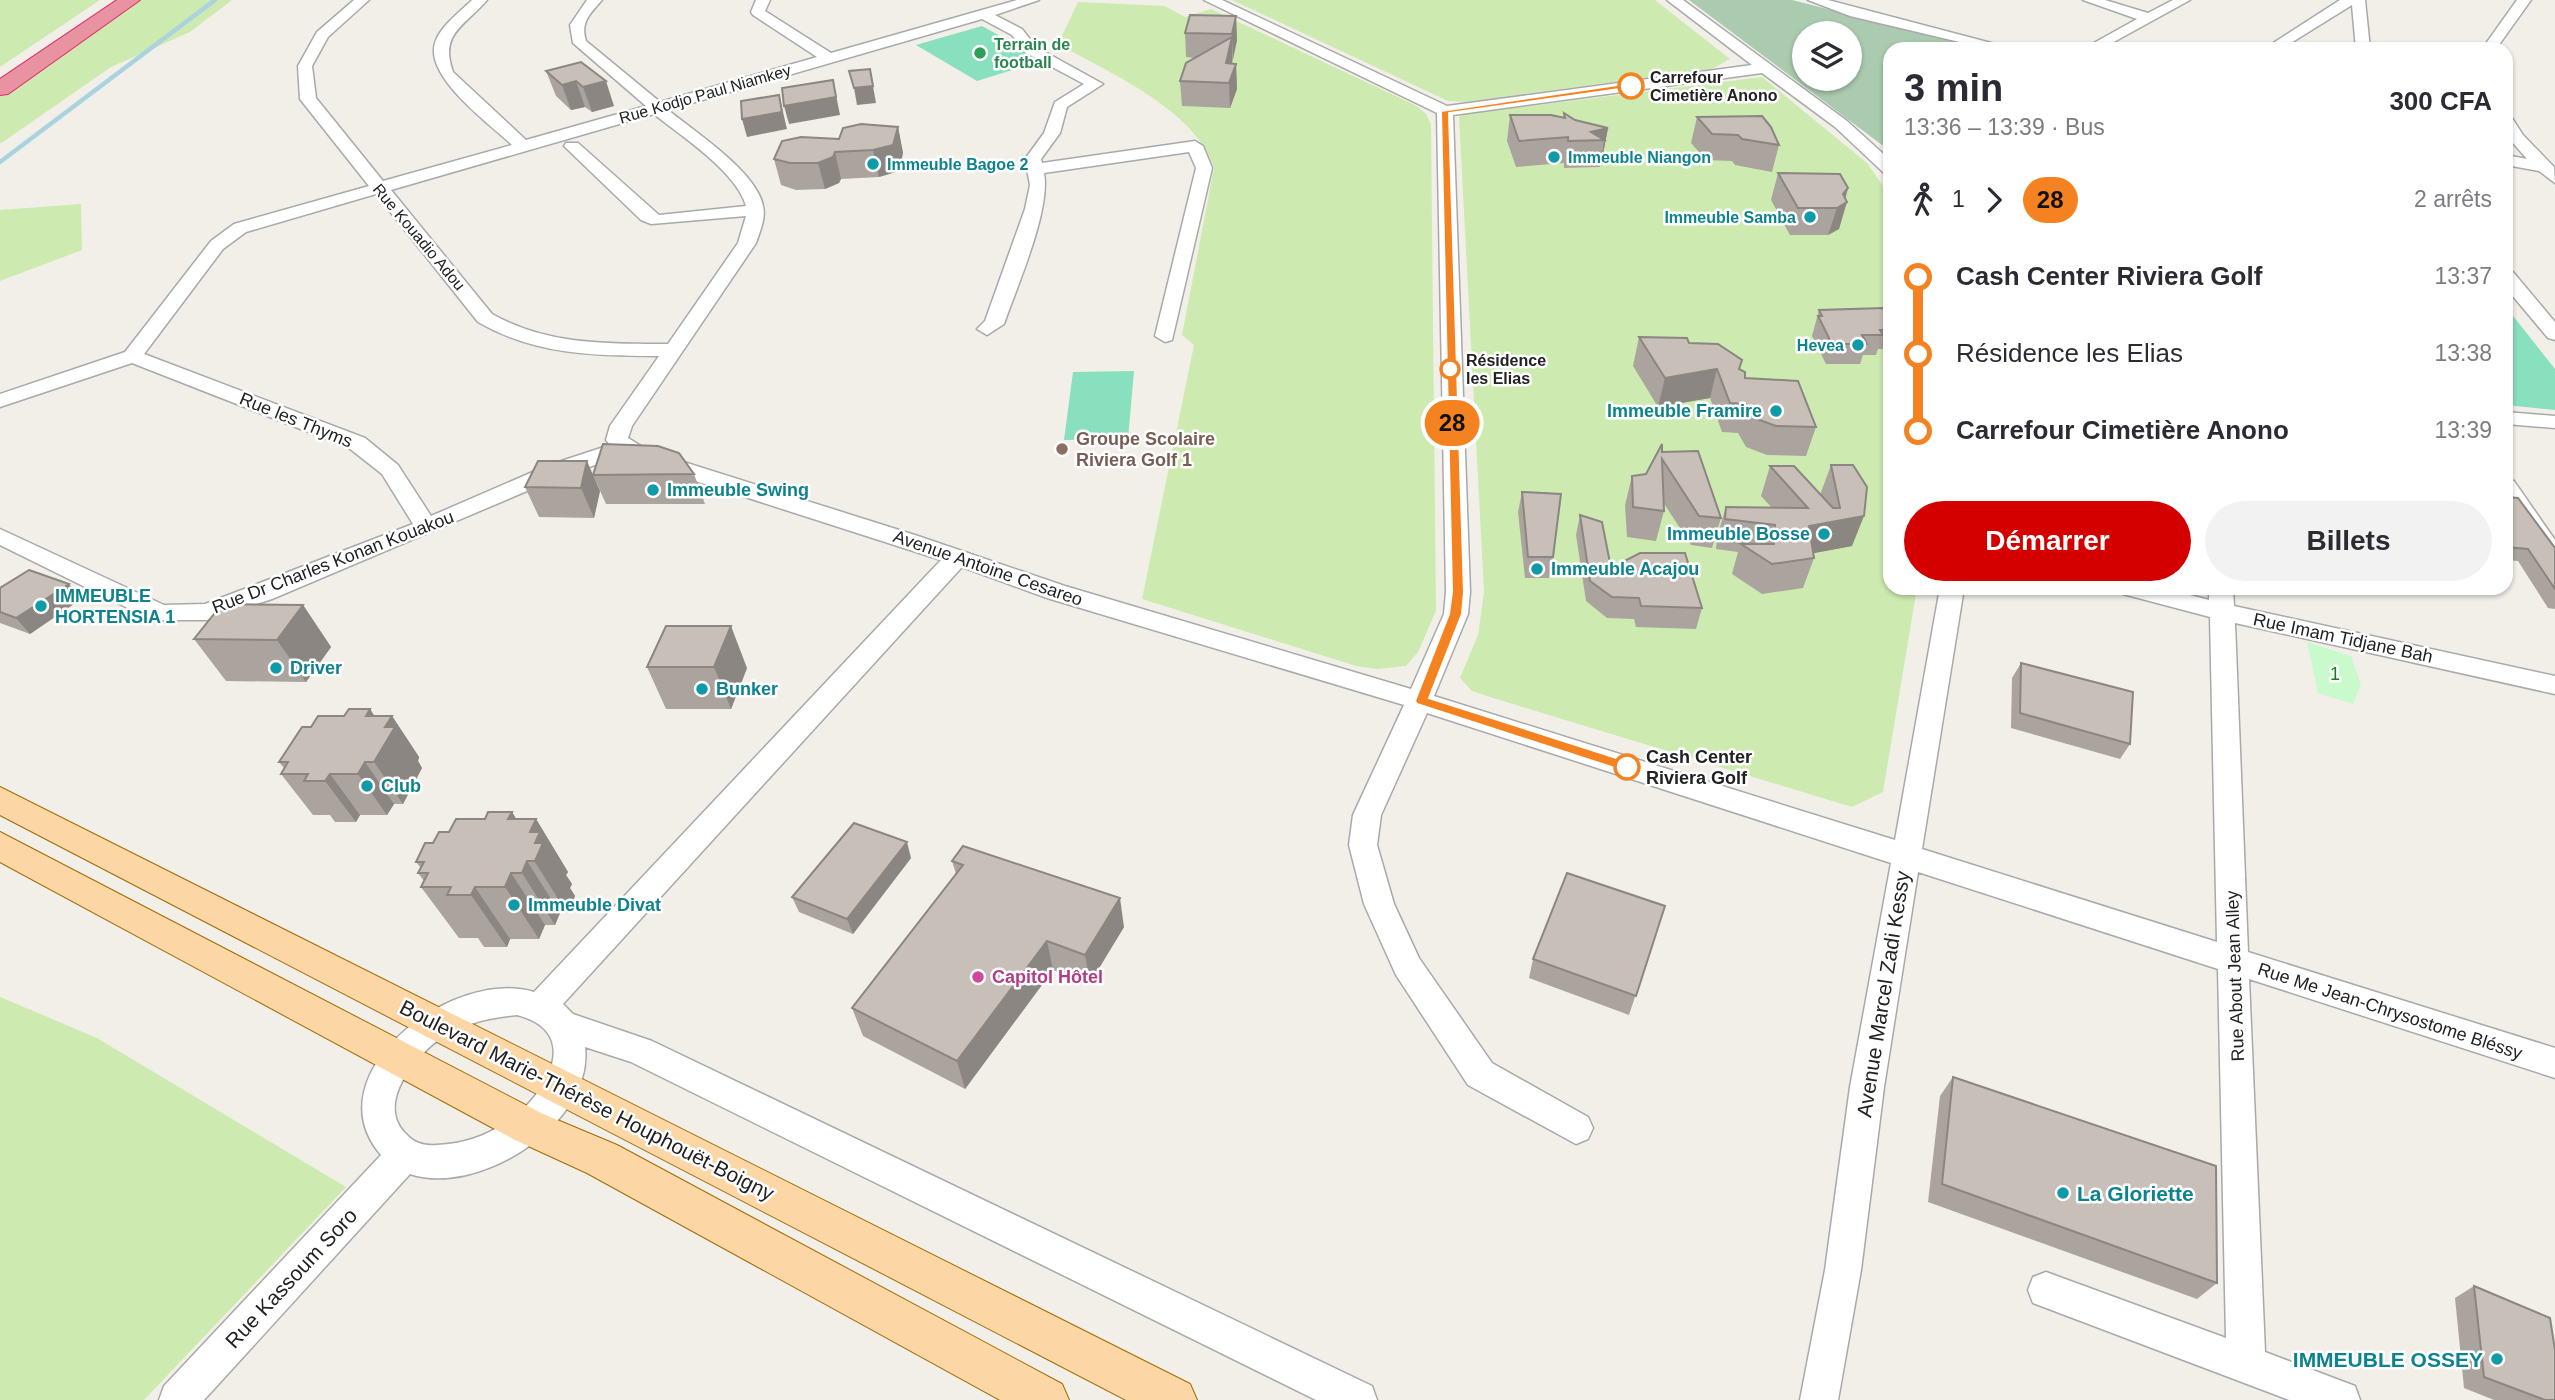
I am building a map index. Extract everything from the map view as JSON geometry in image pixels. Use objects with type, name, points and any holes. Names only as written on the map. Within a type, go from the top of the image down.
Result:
[{"type":"highway","points":[[0,77],[114,0]]},
{"type":"highway","points":[[0,89],[130,0]]},
{"type":"main road","name":"Boulevard Marie-Thérèse Houphouët-Boigny","points":[[0,800],[1174,1400]]},
{"type":"main road","points":[[0,846],[529,1127],[601,1159],[1046,1400]]},
{"type":"street","name":"Rue Kouadio Adou","points":[[362,0],[322,35],[305,66],[308,99],[485,318],[511,335],[531,341],[608,349],[674,350]]},
{"type":"street","points":[[480,0],[462,15],[442,42],[443,65],[446,74],[523,146]]},
{"type":"street","points":[[595,0],[577,20],[576,36],[580,43],[738,178],[754,197],[756,210],[754,226],[747,243],[621,426],[617,440],[630,446]]},
{"type":"street","points":[[763,0],[758,12],[828,58]]},
{"type":"street","name":"Rue Kodjo Paul Niamkey","points":[[378,188],[1032,0]]},
{"type":"street","points":[[1211,0],[1445,111],[1763,68]]},
{"type":"street","points":[[1674,0],[1841,124],[1883,163]]},
{"type":"street","points":[[1815,0],[1850,12],[1977,42]]},
{"type":"street","points":[[2090,0],[2150,18]]},
{"type":"street","points":[[2104,42],[2183,0]]},
{"type":"street","points":[[2283,42],[2350,0]]},
{"type":"street","points":[[2358,0],[2362,42]]},
{"type":"street","points":[[2493,42],[2524,0]]},
{"type":"street","points":[[1850,12],[1870,4]]},
{"type":"street","points":[[983,14],[1017,32],[1031,50],[1096,84],[1090,90],[1060,105],[1052,133],[1033,159],[1037,198],[1028,233],[994,324],[987,330]]},
{"type":"street","points":[[1445,111],[1458,592],[1456,614],[1421,701],[1404,729],[1367,815],[1363,845],[1379,904],[1407,966],[1479,1074],[1576,1128]]},
{"type":"street","points":[[2513,133],[2551,171]]},
{"type":"street","points":[[1034,169],[1195,145],[1204,168],[1165,336]]},
{"type":"street","points":[[572,146],[647,216],[676,220],[756,210]]},
{"type":"street","points":[[2513,162],[2551,171]]},
{"type":"street","points":[[0,401],[132,355],[225,236],[257,223],[378,188]]},
{"type":"street","points":[[2513,284],[2555,334]]},
{"type":"street","name":"Rue les Thyms","points":[[132,355],[357,443],[380,456],[395,473],[426,527]]},
{"type":"street","points":[[2513,419],[2555,422]]},
{"type":"street","name":"Avenue Antoine Cesareo","points":[[630,446],[641,456],[1056,592],[1421,701],[1906,855]]},
{"type":"street","name":"Rue Dr Charles Konan Kouakou","points":[[0,536],[161,614],[207,612],[263,593],[426,527],[557,470],[630,446]]},
{"type":"street","points":[[2513,496],[2555,558]]},
{"type":"street","points":[[552,1016],[957,558]]},
{"type":"street","name":"Avenue Marcel Zadi Kessy","points":[[1819,1400],[1843,1270],[1867,1087],[1951,595]]},
{"type":"street","name":"Rue Imam Tidjane Bah","points":[[2184,595],[2222,600],[2555,685]]},
{"type":"street","name":"Rue About Jean Alley","points":[[2222,600],[2246,1365]]},
{"type":"street","name":"Rue Me Jean-Chrysostome Bléssy","points":[[1906,855],[2555,1063]]},
{"type":"street","points":[[552,1016],[570,1053],[562,1087],[529,1127],[499,1147],[465,1159],[432,1163],[404,1155],[381,1131],[379,1096],[398,1058],[436,1023],[490,1002],[517,1001],[640,1051],[1358,1400]]},
{"type":"street","name":"Rue Kassoum Soro","points":[[178,1400],[404,1155]]},
{"type":"street","points":[[2046,1290],[2341,1400]]},
{"type":"green space","points":[[0,0],[100,0],[0,67]]},
{"type":"green space","points":[[133,0],[232,0],[190,32],[111,67],[0,144],[0,93]]},
{"type":"green space","points":[[1232,0],[1655,0],[1730,59],[1712,69],[1464,102],[1448,101]]},
{"type":"green space","points":[[1689,0],[1792,0],[1957,42],[1883,42],[1883,146],[1810,91],[1862,91],[1862,21],[1792,21],[1792,77]]},
{"type":"green space","points":[[1078,2],[1165,6],[1185,17],[1211,9],[1417,106],[1426,114],[1431,124],[1436,611],[1418,652],[1406,666],[1377,669],[1356,666],[1142,599],[1194,345],[1182,335],[1214,168],[1204,147],[1189,128],[1170,111],[1125,80],[1058,44]]},
{"type":"green space","name":"Terrain de football","points":[[982,26],[1044,60],[977,81],[916,45]]},
{"type":"green space","points":[[1762,77],[1867,163],[1883,186],[1883,595],[1916,595],[1883,792],[1852,807],[1493,698],[1472,691],[1460,678],[1478,635],[1484,592],[1459,117],[1465,114]]},
{"type":"green space","points":[[81,204],[82,250],[0,281],[0,210]]},
{"type":"green space","points":[[2513,316],[2555,369],[2555,410],[2513,406]]},
{"type":"green space","points":[[1134,371],[1128,439],[1064,440],[1073,372]]},
{"type":"green space","name":"1","points":[[2307,642],[2351,656],[2361,685],[2353,704],[2318,693]]},
{"type":"green space","points":[[0,997],[97,1038],[346,1187],[144,1400],[0,1400]]},
{"type":"building","points":[[1190,15],[1236,16],[1232,34],[1185,33]]},
{"type":"building","points":[[1232,37],[1226,63],[1236,64],[1229,83],[1180,81],[1186,63]]},
{"type":"building","points":[[581,62],[606,81],[583,87],[576,81],[562,85],[546,71]]},
{"type":"building","points":[[870,69],[873,86],[854,88],[849,71]]},
{"type":"building","points":[[833,80],[836,97],[784,106],[782,88]]},
{"type":"building","points":[[779,95],[782,112],[742,119],[741,101]]},
{"type":"building","points":[[1564,113],[1575,120],[1608,128],[1591,132],[1604,140],[1568,141],[1568,137],[1519,141],[1510,115],[1551,115],[1565,118]]},
{"type":"building","points":[[1762,116],[1771,127],[1779,145],[1742,139],[1738,135],[1712,134],[1697,117]]},
{"type":"building","points":[[861,124],[898,127],[893,145],[873,150],[835,152],[833,157],[818,163],[790,163],[774,159],[782,141],[801,137],[839,139],[843,128]]},
{"type":"building","points":[[1778,173],[1840,174],[1848,188],[1843,194],[1847,202],[1837,208],[1798,208]]},
{"type":"building","points":[[1883,308],[1883,330],[1880,330],[1883,335],[1862,335],[1867,344],[1832,344],[1818,316],[1822,316],[1819,310]]},
{"type":"building","points":[[1639,337],[1687,338],[1689,343],[1718,344],[1742,360],[1739,369],[1745,372],[1745,378],[1798,381],[1816,427],[1776,426],[1754,418],[1746,404],[1730,403],[1717,369],[1665,378]]},
{"type":"building","points":[[603,444],[658,446],[679,453],[694,474],[593,475]]},
{"type":"building","points":[[1662,444],[1662,452],[1698,451],[1721,518],[1699,516],[1662,459],[1664,511],[1633,507],[1632,476],[1646,474]]},
{"type":"building","points":[[538,461],[587,461],[581,488],[525,487]]},
{"type":"building","points":[[1831,465],[1853,465],[1867,487],[1864,516],[1809,526],[1814,558],[1772,564],[1741,544],[1774,544],[1775,525],[1725,519],[1726,507],[1808,508],[1770,466],[1794,466],[1833,508],[1840,508]]},
{"type":"building","points":[[1522,492],[1561,494],[1553,557],[1528,557]]},
{"type":"building","points":[[2513,498],[2518,498],[2555,548],[2555,589],[2528,549],[2513,548]]},
{"type":"building","points":[[1580,515],[1602,522],[1611,568],[1640,553],[1685,553],[1702,608],[1641,606],[1639,598],[1612,597],[1590,581]]},
{"type":"building","points":[[29,570],[69,584],[16,618],[0,612],[0,588]]},
{"type":"building","points":[[222,604],[303,605],[277,640],[194,639]]},
{"type":"building","points":[[666,626],[731,626],[714,667],[647,667]]},
{"type":"building","points":[[2021,663],[2133,692],[2130,744],[2020,713]]},
{"type":"building","points":[[349,709],[370,709],[366,716],[392,716],[385,727],[395,727],[374,762],[365,762],[358,774],[330,774],[325,781],[304,781],[308,774],[281,774],[288,762],[279,762],[302,727],[311,727],[318,716],[344,716]]},
{"type":"building","points":[[488,812],[512,812],[508,819],[536,819],[530,832],[540,832],[535,843],[543,843],[535,861],[527,861],[522,873],[511,873],[505,887],[475,887],[471,895],[447,895],[451,887],[421,887],[428,873],[418,873],[424,862],[416,862],[425,843],[433,843],[439,832],[449,832],[456,819],[485,819]]},
{"type":"building","points":[[854,823],[907,842],[847,919],[792,897]]},
{"type":"building","name":"Capitol Hôtel","points":[[963,846],[1120,898],[1085,955],[1047,941],[957,1061],[852,1008],[963,865],[952,861]]},
{"type":"building","points":[[1567,873],[1665,906],[1636,996],[1533,959]]},
{"type":"building","name":"La Gloriette","points":[[1953,1077],[2216,1166],[2217,1283],[1942,1184]]},
{"type":"building","points":[[2474,1286],[2550,1318],[2555,1350],[2555,1400],[2545,1400],[2484,1377]]},
{"type":"waterway","points":[[0,162],[215,0]]},
{"type":"bus line","name":"28","points":[[1627,767],[1421,701],[1456,614],[1458,592],[1448,309],[1445,111],[1631,86]]},
{"type":"place","name":"Terrain de football","points":[[980,53]]},
{"type":"place","name":"Carrefour Cimetière Anono","points":[[1631,86]]},
{"type":"place","name":"Immeuble Niangon","points":[[1554,157]]},
{"type":"place","name":"Immeuble Bagoe 2","points":[[873,164]]},
{"type":"place","name":"Immeuble Samba","points":[[1810,217]]},
{"type":"place","name":"Hevea","points":[[1858,345]]},
{"type":"place","name":"Résidence les Elias","points":[[1450,369]]},
{"type":"place","name":"Immeuble Framire","points":[[1776,411]]},
{"type":"place","name":"Groupe Scolaire Riviera Golf 1","points":[[1062,449]]},
{"type":"place","name":"Immeuble Swing","points":[[653,490]]},
{"type":"place","name":"Immeuble Bosse","points":[[1824,534]]},
{"type":"place","name":"Immeuble Acajou","points":[[1537,569]]},
{"type":"place","name":"IMMEUBLE HORTENSIA 1","points":[[41,606]]},
{"type":"place","name":"Driver","points":[[276,668]]},
{"type":"place","name":"Bunker","points":[[702,689]]},
{"type":"place","name":"Cash Center Riviera Golf","points":[[1627,767]]},
{"type":"place","name":"Club","points":[[367,786]]},
{"type":"place","name":"Immeuble Divat","points":[[514,905]]},
{"type":"place","name":"Capitol Hôtel","points":[[978,977]]},
{"type":"place","name":"La Gloriette","points":[[2063,1193]]},
{"type":"place","name":"IMMEUBLE OSSEY","points":[[2497,1359]]}]
